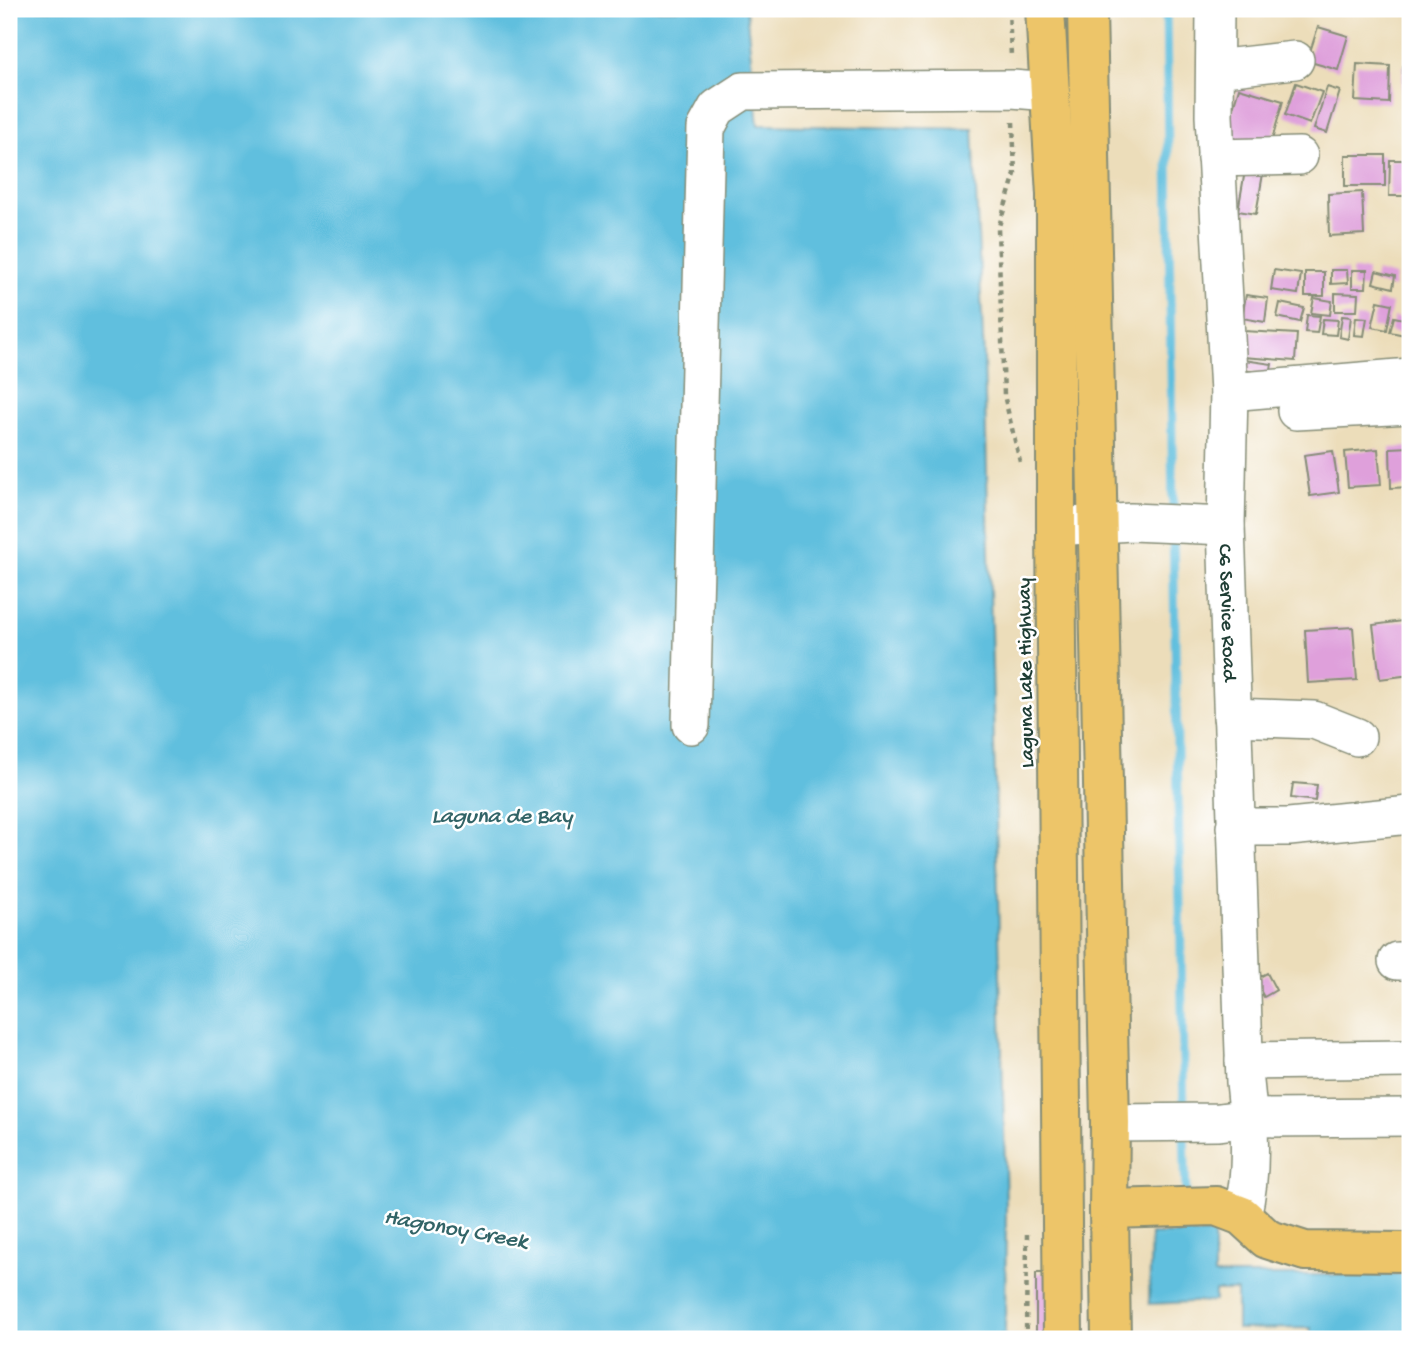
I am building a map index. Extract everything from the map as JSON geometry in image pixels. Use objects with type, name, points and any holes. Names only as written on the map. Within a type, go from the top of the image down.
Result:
[{"type":"main road","name":"Laguna Lake Highway","points":[[1045,9],[1056,195],[1063,1339]]},
{"type":"main road","points":[[1087,9],[1115,524],[1109,1209],[1111,1339]]},
{"type":"main road","points":[[1109,1209],[1147,1207],[1229,1211],[1267,1239],[1305,1251],[1410,1252]]},
{"type":"street","name":"C6 Service Road","points":[[1215,9],[1216,158],[1229,403],[1216,526],[1232,717],[1245,1072],[1234,1120],[1250,1180],[1229,1211]]},
{"type":"street","points":[[1215,69],[1295,60]]},
{"type":"street","points":[[691,725],[706,128],[717,108],[743,91],[1012,89],[1050,92]]},
{"type":"street","points":[[1216,158],[1299,156]]},
{"type":"street","points":[[1229,403],[1410,377]]},
{"type":"street","points":[[1229,403],[1410,405]]},
{"type":"street","points":[[1056,527],[1115,524],[1216,526]]},
{"type":"street","points":[[1232,717],[1314,720],[1357,737]]},
{"type":"street","points":[[1235,827],[1289,827],[1410,815]]},
{"type":"street","points":[[1245,1072],[1410,1059]]},
{"type":"street","points":[[1245,1072],[1376,1086]]},
{"type":"street","points":[[1110,1123],[1410,1117]]},
{"type":"path","points":[[1009,9],[1015,174],[998,229],[1004,395],[1020,460],[1020,474]]},
{"type":"path","points":[[1026,1339],[1026,1235],[1031,1224]]},
{"type":"water","name":"Laguna de Bay","points":[[9,9],[746,9],[758,125],[973,129],[984,358],[1006,1205],[1005,1335],[966,1339],[9,1339]]},
{"type":"water","points":[[1151,1234],[1214,1234],[1214,1275],[1410,1275],[1410,1339],[1311,1339],[1311,1328],[1237,1329],[1237,1291],[1215,1291],[1215,1301],[1149,1304]]},
{"type":"building","points":[[1318,27],[1348,36],[1338,70],[1307,61]]},
{"type":"building","points":[[1357,64],[1390,66],[1389,103],[1355,101]]},
{"type":"building","points":[[1403,66],[1410,66],[1410,101],[1402,101]]},
{"type":"building","points":[[1296,83],[1322,92],[1310,124],[1285,115]]},
{"type":"building","points":[[1327,87],[1340,91],[1327,133],[1314,129]]},
{"type":"building","points":[[1239,88],[1283,101],[1268,154],[1223,141]]},
{"type":"building","points":[[1345,155],[1385,155],[1385,186],[1345,186]]},
{"type":"building","points":[[1390,160],[1410,160],[1410,196],[1389,196]]},
{"type":"building","points":[[1246,165],[1264,168],[1256,214],[1238,211]]},
{"type":"building","points":[[1362,192],[1364,234],[1329,236],[1328,194]]},
{"type":"building","points":[[1274,270],[1301,274],[1298,294],[1271,290]]},
{"type":"building","points":[[1331,270],[1347,270],[1348,283],[1331,284]]},
{"type":"building","points":[[1352,270],[1367,270],[1366,288],[1352,288]]},
{"type":"building","points":[[1376,271],[1395,276],[1393,288],[1373,283]]},
{"type":"building","points":[[1305,272],[1324,272],[1324,296],[1305,296]]},
{"type":"building","points":[[1335,293],[1358,294],[1357,311],[1335,311]]},
{"type":"building","points":[[1246,295],[1268,298],[1265,322],[1242,318]]},
{"type":"building","points":[[1314,298],[1332,301],[1330,315],[1311,313]]},
{"type":"building","points":[[1378,301],[1392,304],[1387,330],[1372,327]]},
{"type":"building","points":[[1280,303],[1304,308],[1300,322],[1277,317]]},
{"type":"building","points":[[1307,315],[1320,316],[1317,333],[1305,332]]},
{"type":"building","points":[[1342,316],[1351,317],[1348,339],[1339,337]]},
{"type":"building","points":[[1356,317],[1367,318],[1364,336],[1354,335]]},
{"type":"building","points":[[1394,317],[1409,320],[1405,335],[1390,332]]},
{"type":"building","points":[[1323,319],[1338,320],[1336,335],[1321,334]]},
{"type":"building","points":[[1243,331],[1297,334],[1295,361],[1242,357]]},
{"type":"building","points":[[1237,359],[1272,364],[1270,374],[1236,369]]},
{"type":"building","points":[[1410,447],[1410,487],[1391,488],[1390,448]]},
{"type":"building","points":[[1378,449],[1381,485],[1348,487],[1345,452]]},
{"type":"building","points":[[1333,451],[1339,492],[1310,496],[1304,455]]},
{"type":"building","points":[[1410,620],[1410,675],[1380,679],[1373,625]]},
{"type":"building","points":[[1353,627],[1357,680],[1308,683],[1305,630]]},
{"type":"building","points":[[1293,783],[1317,785],[1315,801],[1291,798]]},
{"type":"building","points":[[1267,973],[1276,990],[1264,997],[1254,980]]},
{"type":"building","points":[[1036,1273],[1052,1273],[1051,1336],[1036,1336]]},
{"type":"waterway","points":[[1166,9],[1173,514]]},
{"type":"waterway","points":[[1173,532],[1184,1113]]},
{"type":"waterway","points":[[1184,1130],[1186,1197]]},
{"type":"waterway","points":[[1186,1214],[1187,1246]]},
{"type":"water label","name":"Hagonoy Creek","points":[[456,1227]]}]
